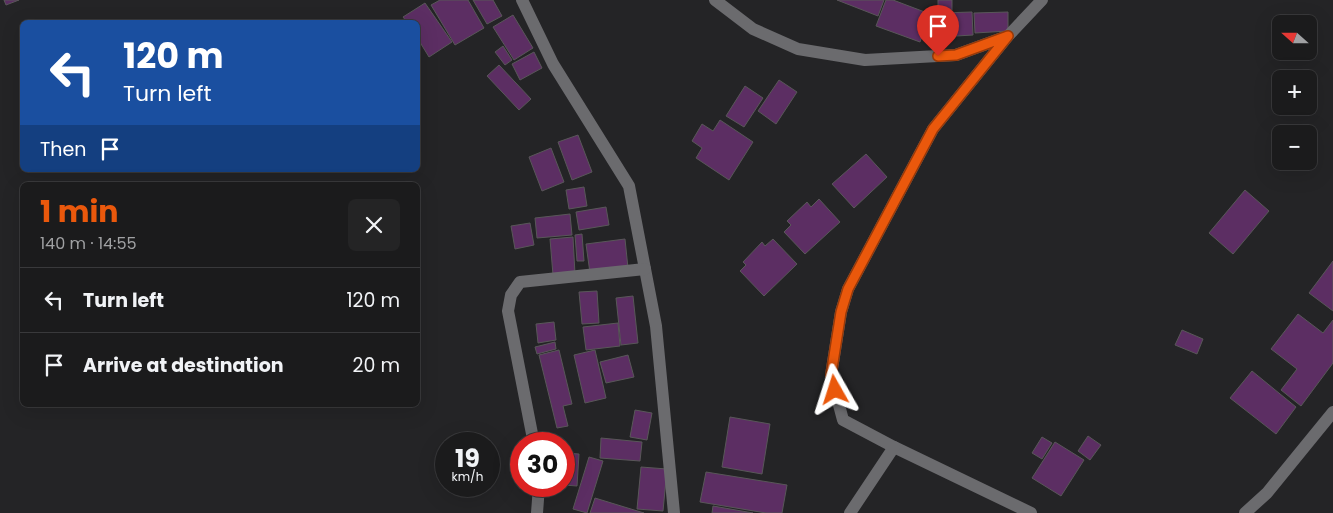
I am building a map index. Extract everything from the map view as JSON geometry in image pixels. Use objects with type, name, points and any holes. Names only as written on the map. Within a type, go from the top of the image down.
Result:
[{"type":"street","points":[[522,0],[553,64],[629,186],[656,326],[674,513]]},
{"type":"street","points":[[715,0],[752,29],[798,49],[865,60],[956,55],[1008,36]]},
{"type":"street","points":[[1031,513],[894,447],[843,420],[831,375],[841,312],[848,289],[933,129],[1008,36],[1042,0]]},
{"type":"street","points":[[532,432],[508,311],[510,295],[520,282],[645,268]]},
{"type":"street","points":[[1245,513],[1267,493],[1333,412]]},
{"type":"street","points":[[850,513],[894,447]]},
{"type":"street","points":[[537,513],[538,497]]},
{"type":"building","points":[[4,0],[19,0],[6,5]]},
{"type":"building","points":[[440,0],[468,0],[484,28],[455,45],[431,5]]},
{"type":"building","points":[[473,0],[493,0],[502,16],[487,24]]},
{"type":"building","points":[[837,0],[884,0],[878,16]]},
{"type":"building","points":[[886,0],[893,0],[930,14],[920,42],[876,26]]},
{"type":"building","points":[[938,0],[952,0],[952,10],[938,10]]},
{"type":"building","points":[[425,3],[452,42],[429,57],[420,42],[420,20],[405,20],[403,17]]},
{"type":"building","points":[[972,12],[973,35],[940,37],[940,13]]},
{"type":"building","points":[[1008,12],[1008,31],[975,33],[974,13]]},
{"type":"building","points":[[513,15],[533,48],[514,60],[493,27]]},
{"type":"building","points":[[503,46],[512,60],[505,65],[495,52]]},
{"type":"building","points":[[534,52],[542,68],[520,80],[512,64]]},
{"type":"building","points":[[499,65],[531,99],[519,110],[487,76]]},
{"type":"building","points":[[779,80],[797,92],[776,124],[758,111]]},
{"type":"building","points":[[745,86],[763,98],[744,127],[726,116]]},
{"type":"building","points":[[720,120],[753,142],[729,180],[696,158],[702,148],[692,141],[702,124],[713,131]]},
{"type":"building","points":[[578,135],[592,172],[572,180],[558,142]]},
{"type":"building","points":[[551,148],[564,182],[542,191],[529,157]]},
{"type":"building","points":[[866,154],[887,177],[854,208],[832,184]]},
{"type":"building","points":[[584,187],[587,206],[569,209],[566,190]]},
{"type":"building","points":[[1245,190],[1269,211],[1233,254],[1209,233]]},
{"type":"building","points":[[819,199],[840,222],[805,254],[784,232],[791,225],[787,221],[807,202],[811,207]]},
{"type":"building","points":[[606,207],[609,225],[579,230],[576,212]]},
{"type":"building","points":[[570,214],[572,235],[537,238],[535,218]]},
{"type":"building","points":[[530,223],[534,245],[515,249],[511,226]]},
{"type":"building","points":[[582,234],[584,261],[577,261],[575,235]]},
{"type":"building","points":[[573,237],[575,274],[553,275],[550,239]]},
{"type":"building","points":[[625,239],[628,268],[590,273],[586,244]]},
{"type":"building","points":[[773,239],[797,264],[764,296],[740,271],[746,265],[743,262],[762,242],[765,246]]},
{"type":"building","points":[[1333,261],[1333,311],[1309,293]]},
{"type":"building","points":[[597,291],[599,323],[582,324],[579,292]]},
{"type":"building","points":[[633,296],[638,343],[621,345],[616,298]]},
{"type":"building","points":[[1298,314],[1323,333],[1333,320],[1333,363],[1301,406],[1281,390],[1297,369],[1271,349]]},
{"type":"building","points":[[554,322],[556,340],[538,343],[536,324]]},
{"type":"building","points":[[618,323],[620,346],[586,350],[583,327]]},
{"type":"building","points":[[1182,330],[1203,339],[1197,354],[1175,345]]},
{"type":"building","points":[[555,342],[556,349],[537,354],[535,347]]},
{"type":"building","points":[[559,350],[572,404],[563,406],[568,426],[557,428],[539,355]]},
{"type":"building","points":[[595,350],[606,398],[585,403],[574,355]]},
{"type":"building","points":[[628,355],[634,377],[606,383],[600,362]]},
{"type":"building","points":[[1252,371],[1296,407],[1276,434],[1230,398]]},
{"type":"building","points":[[635,410],[652,413],[647,440],[630,437]]},
{"type":"building","points":[[730,417],[770,424],[762,474],[722,467]]},
{"type":"building","points":[[1088,436],[1101,445],[1090,460],[1078,451]]},
{"type":"building","points":[[1042,437],[1052,443],[1042,459],[1032,453]]},
{"type":"building","points":[[601,438],[642,442],[640,461],[600,458]]},
{"type":"building","points":[[1055,442],[1084,460],[1061,496],[1032,478]]},
{"type":"building","points":[[575,454],[579,454],[577,486],[575,486]]},
{"type":"building","points":[[589,457],[603,461],[587,513],[573,509]]},
{"type":"building","points":[[641,467],[667,469],[663,511],[637,509]]},
{"type":"building","points":[[706,472],[787,485],[782,513],[766,513],[700,502]]},
{"type":"building","points":[[595,498],[644,513],[590,513]]},
{"type":"building","points":[[713,506],[753,513],[712,513]]},
{"type":"route","points":[[835,390],[831,375],[841,312],[848,289],[933,129],[1008,36],[956,55],[938,56]]}]
